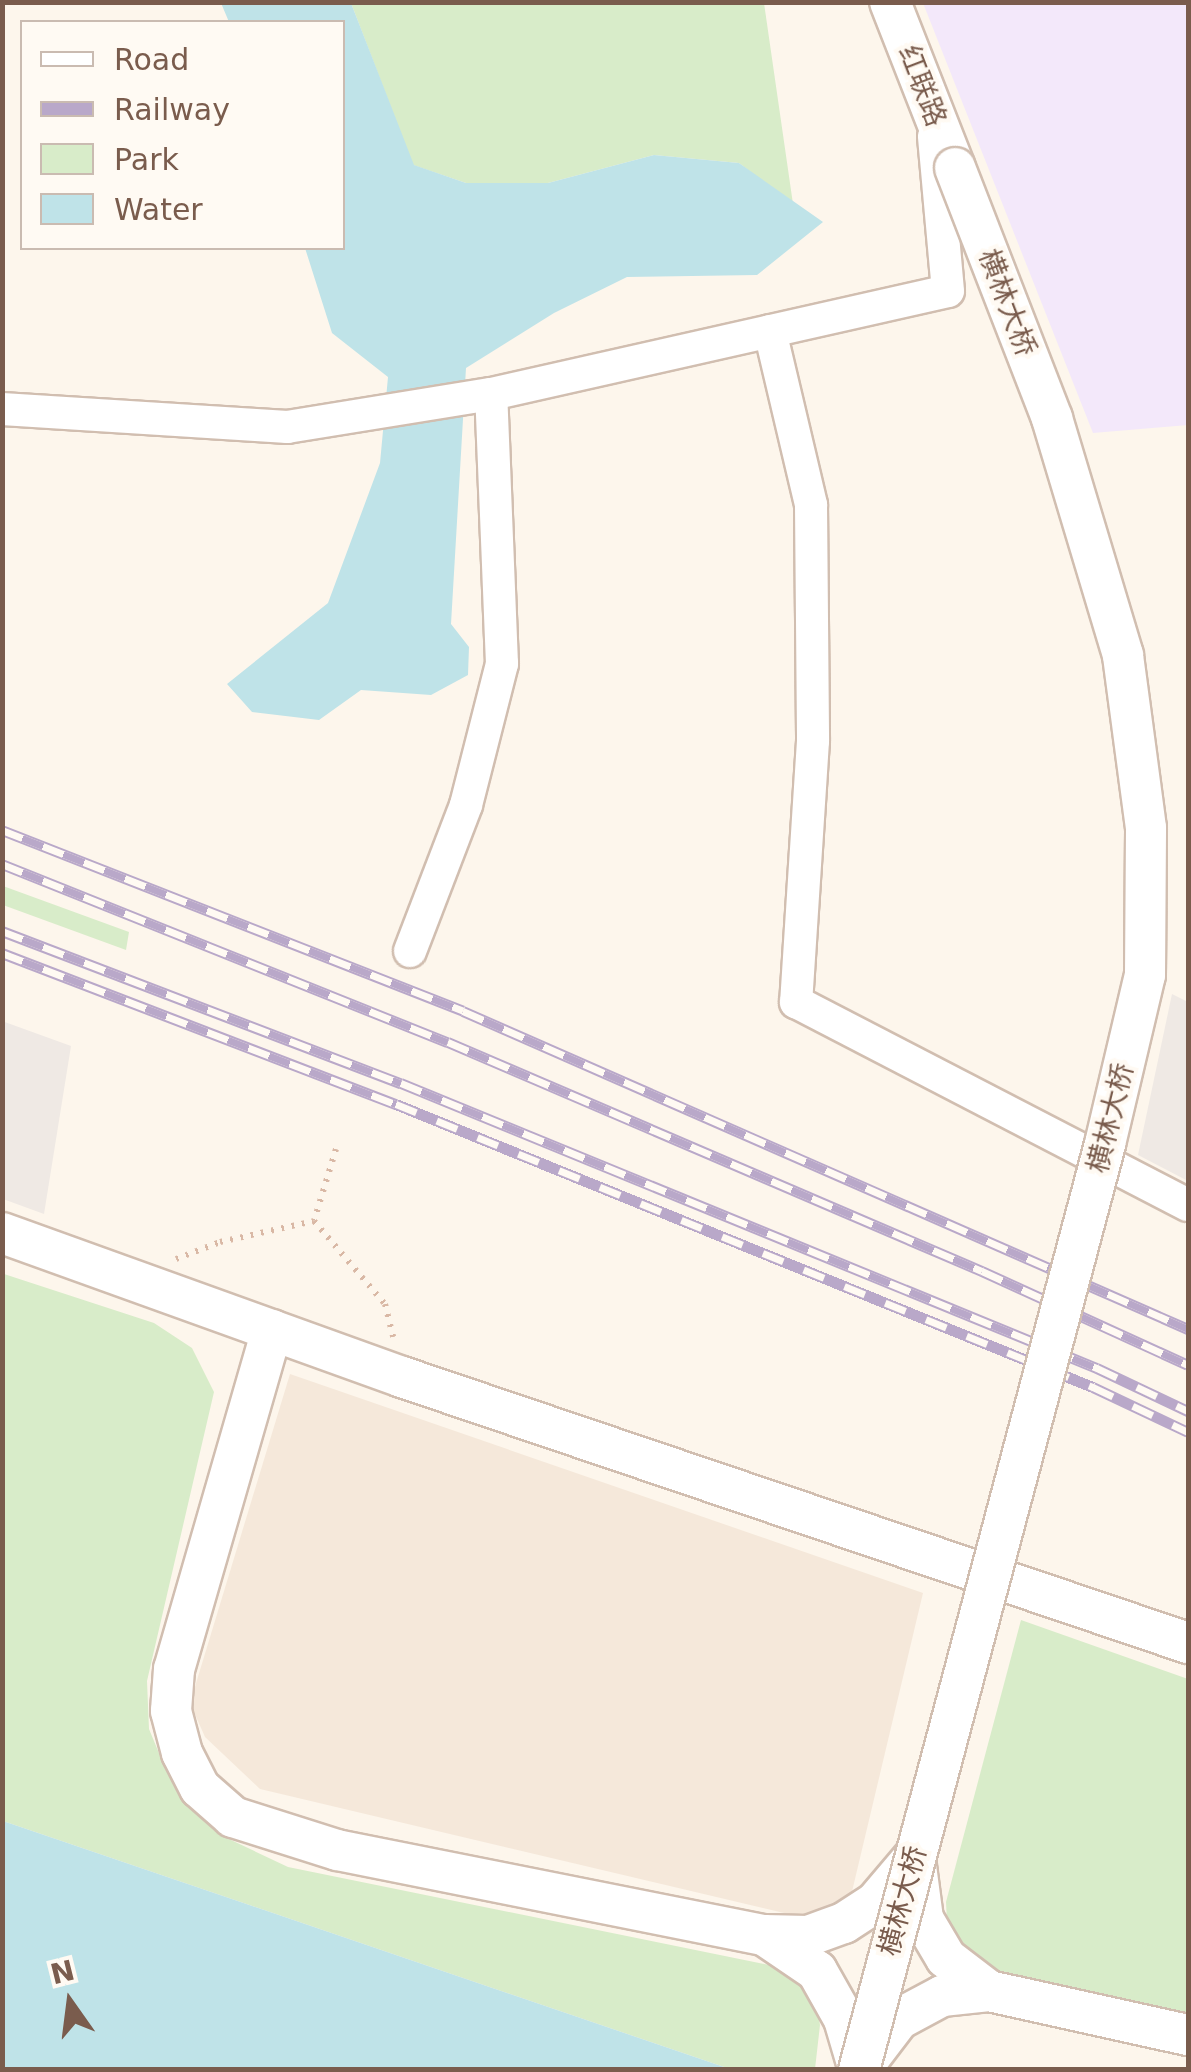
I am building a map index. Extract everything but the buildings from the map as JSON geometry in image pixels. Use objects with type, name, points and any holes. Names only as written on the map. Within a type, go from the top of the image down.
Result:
[{"type":"street","name":"红联路","points":[[890,2],[956,168]]},
{"type":"street","points":[[2,410],[286,427],[491,394],[948,292],[932,111]]},
{"type":"street","name":"横林大桥","points":[[859,2069],[1105,1144],[1145,975],[1146,828],[1123,655],[1052,418],[956,168]]},
{"type":"street","points":[[770,332],[811,505],[813,741],[796,1002],[1188,1204]]},
{"type":"street","points":[[410,951],[466,805],[502,664],[491,394]]},
{"type":"street","points":[[2,1233],[402,1378],[1188,1644]]},
{"type":"street","points":[[272,1330],[174,1669],[171,1711],[182,1754],[200,1788],[233,1816],[337,1850],[764,1936],[808,1936],[844,1923],[876,1902],[915,1856]]},
{"type":"street","points":[[915,1856],[922,1919],[946,1958],[990,1991]]},
{"type":"street","points":[[764,1936],[817,1971],[844,2019],[859,2069]]},
{"type":"street","points":[[859,2069],[900,2019],[942,1996],[990,1991],[1188,2036]]},
{"type":"path","points":[[314,1221],[336,1148]]},
{"type":"path","points":[[127,1278],[220,1242],[314,1221]]},
{"type":"path","points":[[314,1221],[385,1304],[402,1378]]},
{"type":"shaded area","points":[[923,3],[1188,3],[1188,425],[1093,433]]},
{"type":"shaded area","points":[[1172,994],[1188,1002],[1188,1181],[1138,1155]]},
{"type":"shaded area","points":[[2,1021],[71,1046],[44,1214],[3,1199]]},
{"type":"shaded area","points":[[290,1374],[923,1593],[850,1900],[801,1917],[260,1789],[205,1737],[190,1703]]},
{"type":"green space","points":[[351,3],[764,3],[793,204],[739,163],[654,155],[548,183],[466,183],[413,165]]},
{"type":"green space","points":[[3,886],[129,932],[126,950],[3,905]]},
{"type":"green space","points":[[4,1274],[154,1323],[192,1348],[214,1392],[147,1681],[149,1729],[166,1770],[193,1811],[231,1840],[288,1867],[774,1966],[801,1977],[816,2001],[820,2025],[815,2069],[730,2069],[3,1821]]},
{"type":"green space","points":[[1021,1620],[1188,1679],[1188,2014],[1011,1978],[975,1964],[958,1948],[947,1923],[946,1902]]},
{"type":"water","points":[[221,3],[351,3],[414,165],[466,183],[548,183],[654,155],[739,163],[823,222],[757,275],[627,277],[554,313],[466,368],[451,624],[469,647],[468,675],[431,695],[361,690],[319,720],[252,712],[227,684],[328,603],[380,463],[388,377],[332,333],[306,250],[345,250],[345,20],[228,20]]},
{"type":"water","points":[[3,1821],[730,2069],[3,2069]]},
{"type":"railway","points":[[2,830],[463,1011],[1188,1329]]},
{"type":"railway","points":[[2,864],[448,1042],[982,1271],[1188,1365]]},
{"type":"railway","points":[[2,931],[401,1083],[1097,1368],[1188,1411]]},
{"type":"railway","points":[[2,953],[396,1104],[1093,1387],[1188,1432]]}]
